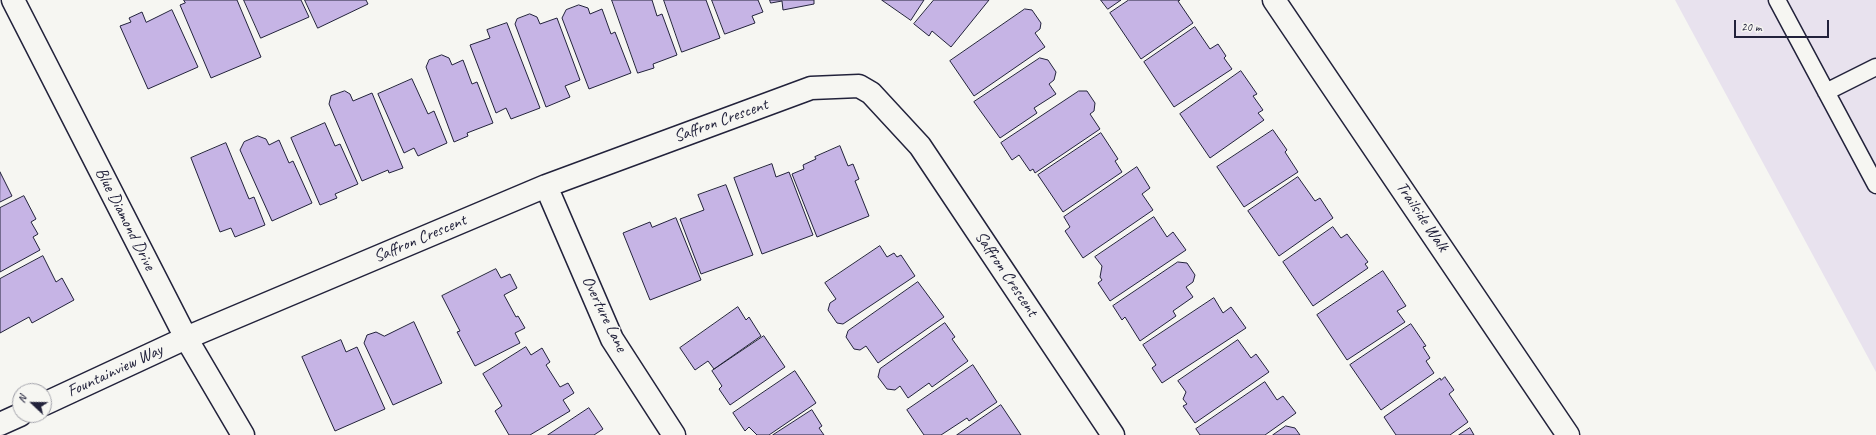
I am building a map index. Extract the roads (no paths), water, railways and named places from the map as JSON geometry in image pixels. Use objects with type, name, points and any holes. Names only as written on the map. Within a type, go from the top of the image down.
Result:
[{"type":"street","name":"Blue Diamond Drive","points":[[13,0],[186,338],[243,435]]},
{"type":"street","name":"Trailside Walk","points":[[1274,0],[1568,435]]},
{"type":"street","name":"Saffron Crescent","points":[[186,338],[546,186],[811,88],[858,86],[871,93],[920,146],[1113,435]]},
{"type":"street","name":"Overture Lane","points":[[546,186],[612,339],[674,435]]},
{"type":"street","name":"Fountainview Way","points":[[52,400],[186,338]]},
{"type":"street","points":[[0,424],[12,419]]},
{"type":"lane","points":[[1777,0],[1826,92],[1870,160],[1876,185]]},
{"type":"lane","points":[[1826,92],[1876,67]]}]
